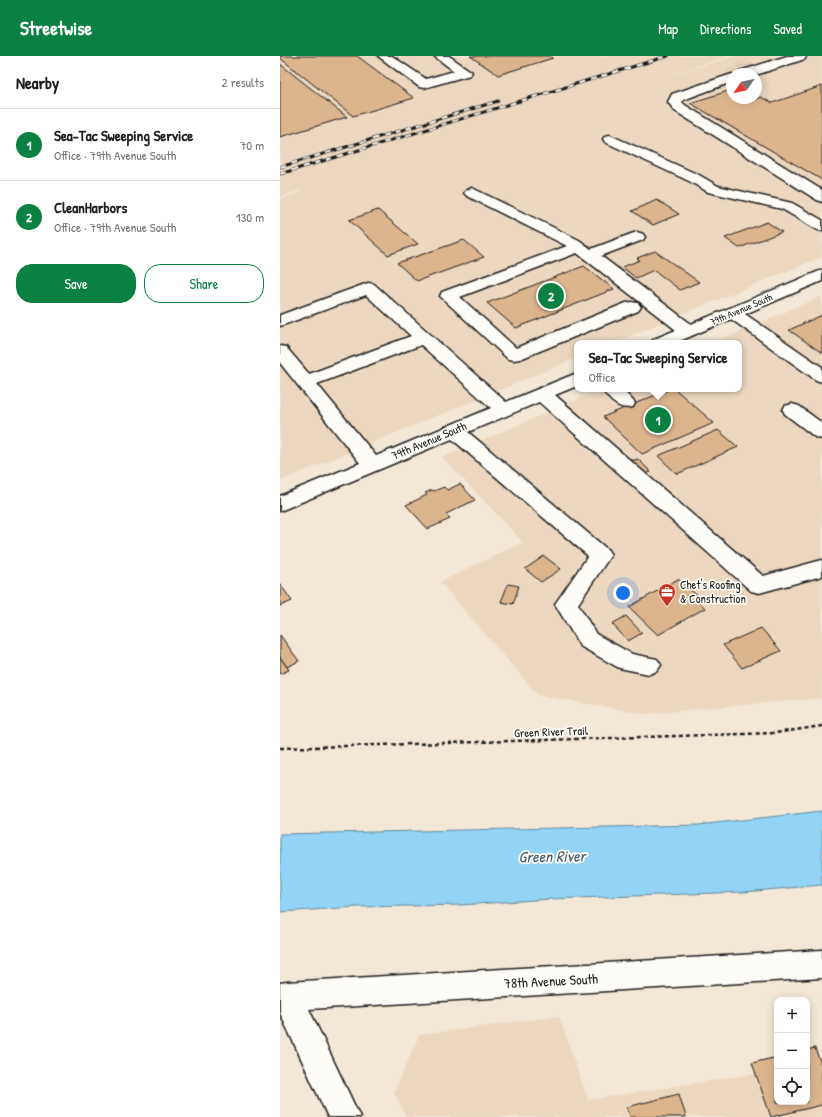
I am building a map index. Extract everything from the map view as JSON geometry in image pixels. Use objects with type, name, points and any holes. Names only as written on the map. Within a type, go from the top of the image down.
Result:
[{"type":"street","points":[[384,56],[424,84],[465,72],[440,56]]},
{"type":"street","points":[[762,69],[800,56]]},
{"type":"street","points":[[726,80],[677,97],[675,102],[680,108],[822,197]]},
{"type":"street","points":[[610,139],[663,163],[713,189],[787,206],[822,226]]},
{"type":"street","points":[[472,193],[573,243],[689,331]]},
{"type":"street","points":[[632,307],[514,355],[448,296],[584,251],[637,237]]},
{"type":"street","name":"79th Avenue South","points":[[667,340],[822,275]]},
{"type":"street","points":[[280,321],[368,288],[504,410]]},
{"type":"street","points":[[733,312],[822,376]]},
{"type":"street","points":[[305,382],[423,338]]},
{"type":"street","points":[[280,351],[373,465]]},
{"type":"street","name":"79th Avenue South","points":[[280,504],[574,380]]},
{"type":"street","points":[[614,392],[626,403]]},
{"type":"street","points":[[542,394],[759,585],[822,568]]},
{"type":"street","points":[[792,410],[822,434]]},
{"type":"street","points":[[454,431],[600,555],[566,604],[588,640],[627,662],[649,665]]},
{"type":"street","name":"78th Avenue South","points":[[284,997],[822,964]]},
{"type":"street","points":[[284,997],[344,1117]]},
{"type":"path","name":"Green River Trail","points":[[280,748],[775,733],[822,726]]},
{"type":"shaded area","points":[[280,56],[728,56],[654,81],[734,56],[822,56],[822,257],[619,340],[574,340],[574,359],[280,481],[280,199],[303,191],[302,190],[280,197]]},
{"type":"shaded area","points":[[822,296],[822,698],[644,714],[538,695],[440,582],[523,542],[442,457],[596,392],[742,392],[742,340],[720,340]]},
{"type":"shaded area","points":[[559,1016],[588,1100],[774,1070],[774,1105],[810,1105],[810,1065],[822,1063],[822,1117],[406,1117],[394,1092],[419,1035]]},
{"type":"water","name":"Green River","points":[[822,811],[822,885],[744,892],[550,899],[460,905],[357,907],[280,912],[280,834],[698,825]]},
{"type":"building","points":[[280,56],[357,56],[414,98],[353,116],[280,58]]},
{"type":"building","points":[[470,56],[549,56],[553,58],[498,75]]},
{"type":"building","points":[[280,64],[347,117],[280,137]]},
{"type":"building","points":[[822,86],[822,180],[690,103],[726,92],[726,104],[762,104],[762,98],[772,103]]},
{"type":"building","points":[[657,200],[679,214],[653,225],[632,211]]},
{"type":"building","points":[[378,210],[418,244],[388,255],[349,220]]},
{"type":"building","points":[[767,222],[782,232],[739,248],[725,238]]},
{"type":"building","points":[[464,240],[484,257],[417,281],[397,263]]},
{"type":"building","points":[[655,251],[699,282],[680,290],[654,270],[636,278],[622,267],[640,260],[637,258]]},
{"type":"building","points":[[584,266],[614,289],[516,328],[487,303]]},
{"type":"building","points":[[822,315],[822,353],[789,330]]},
{"type":"building","points":[[663,392],[678,392],[714,423],[642,454],[603,417]]},
{"type":"building","points":[[718,430],[738,447],[677,474],[658,456]]},
{"type":"building","points":[[638,459],[651,472],[643,475],[631,461]]},
{"type":"building","points":[[460,484],[475,500],[446,514],[450,519],[428,529],[406,505],[427,495],[425,493],[432,490],[434,491],[444,487],[447,490]]},
{"type":"building","points":[[544,556],[561,569],[541,582],[525,569]]},
{"type":"building","name":"Chet's Roofing & Construction","points":[[678,579],[700,598],[697,600],[705,608],[658,635],[629,607]]},
{"type":"building","points":[[280,584],[292,601],[280,606]]},
{"type":"building","points":[[508,584],[519,586],[513,604],[501,602]]},
{"type":"building","points":[[626,616],[642,633],[628,641],[612,624]]},
{"type":"building","points":[[761,628],[781,651],[742,668],[723,645]]},
{"type":"building","points":[[280,635],[299,661],[287,667],[280,657]]},
{"type":"building","points":[[280,657],[289,670],[280,674]]},
{"type":"building","points":[[815,1048],[822,1067],[822,1105],[771,1117],[752,1063],[774,1058],[774,1105],[810,1105],[810,1049]]},
{"type":"building","points":[[679,1094],[686,1117],[630,1117],[627,1107]]},
{"type":"railway","points":[[280,174],[668,56]]},
{"type":"railway","points":[[280,167],[498,101]]},
{"type":"place","name":"CleanHarbors","points":[[551,296]]},
{"type":"place","name":"Sea-Tac Sweeping Service","points":[[658,420]]},
{"type":"place","name":"Chet's Roofing & Construction","points":[[667,607]]}]
